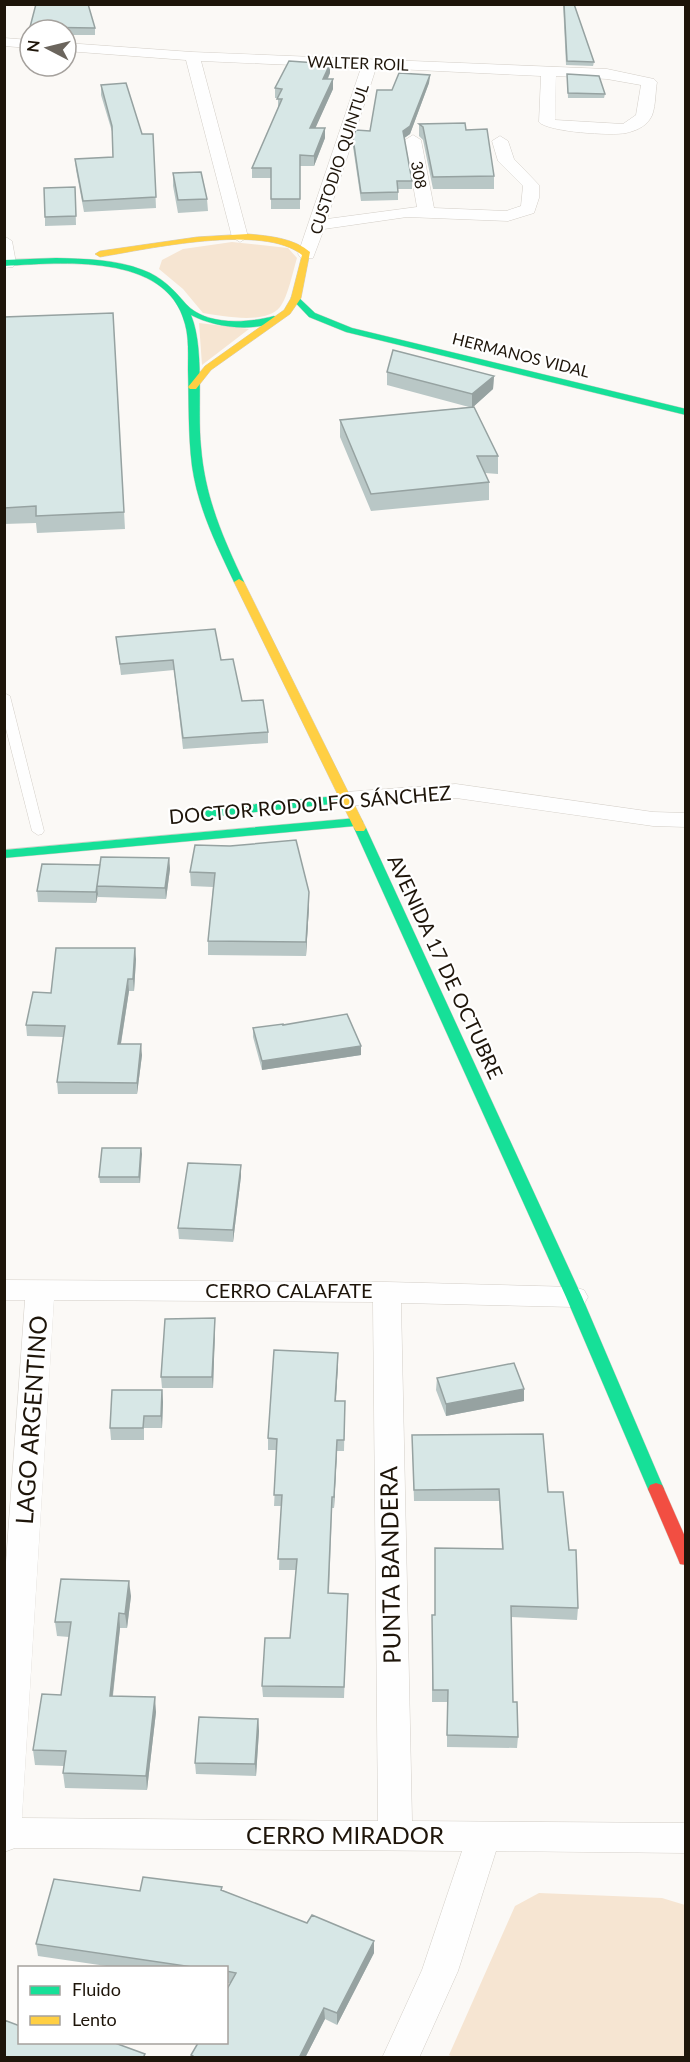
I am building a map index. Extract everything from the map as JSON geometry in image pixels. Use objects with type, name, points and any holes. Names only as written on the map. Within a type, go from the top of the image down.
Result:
[{"type":"main road","points":[[6,263],[48,261],[240,237],[282,240],[299,245],[307,254],[292,307],[208,368],[193,387]]},
{"type":"main road","points":[[183,244],[165,250],[154,258],[149,270],[174,292],[185,307]]},
{"type":"main road","points":[[48,261],[127,268],[158,280]]},
{"type":"main road","name":"HERMANOS VIDAL","points":[[296,298],[298,304],[310,313],[349,330]]},
{"type":"main road","name":"HERMANOS VIDAL","points":[[185,307],[205,319],[228,324],[253,324],[276,320],[349,330],[686,412]]},
{"type":"main road","name":"AVENIDA 17 DE OCTUBRE","points":[[185,307],[190,328],[194,460],[203,501],[216,535],[357,822],[574,1297],[686,1559]]},
{"type":"main road","name":"DOCTOR RODOLFO SÁNCHEZ","points":[[197,814],[346,799]]},
{"type":"main road","name":"DOCTOR RODOLFO SÁNCHEZ","points":[[4,854],[357,822]]},
{"type":"street","name":"WALTER ROIL","points":[[78,48],[192,56],[549,71],[607,74],[649,82],[644,117],[633,126],[624,129],[555,125],[547,122],[549,71]]},
{"type":"street","points":[[192,56],[240,237]]},
{"type":"street","name":"CUSTODIO QUINTUL","points":[[307,254],[370,64]]},
{"type":"street","name":"308","points":[[413,140],[426,211]]},
{"type":"street","points":[[318,225],[407,212],[508,216],[528,209],[531,185],[506,161],[500,141]]},
{"type":"street","points":[[4,241],[6,263]]},
{"type":"street","name":"DOCTOR RODOLFO SÁNCHEZ","points":[[346,799],[456,791],[653,819],[686,820]]},
{"type":"street","name":"CERRO CALAFATE","points":[[4,1290],[387,1292],[574,1297]]},
{"type":"street","name":"LAGO ARGENTINO","points":[[5,1834],[40,1290]]},
{"type":"street","name":"PUNTA BANDERA","points":[[387,1292],[395,1837]]},
{"type":"street","name":"CERRO MIRADOR","points":[[5,1834],[686,1838]]},
{"type":"street","points":[[400,2058],[440,1971],[484,1837]]},
{"type":"lane","points":[[4,696],[38,830]]},
{"type":"shaded area","points":[[232,242],[288,248],[297,258],[285,297],[280,307],[273,313],[254,318],[243,318],[203,313],[183,289],[159,269],[162,260],[183,249]]},
{"type":"shaded area","points":[[199,323],[249,329],[202,365]]},
{"type":"shaded area","points":[[539,1893],[662,1898],[685,1905],[685,2057],[455,2058],[449,2055],[515,1906]]},
{"type":"building","points":[[36,4],[88,4],[95,28],[78,28],[78,18],[32,18]]},
{"type":"building","points":[[564,4],[574,4],[594,62],[567,61]]},
{"type":"building","points":[[289,61],[330,64],[323,79],[333,79],[310,128],[325,128],[314,156],[300,155],[300,199],[271,199],[271,168],[252,168],[282,99],[277,99],[282,89],[275,88]]},
{"type":"building","points":[[399,73],[430,75],[410,126],[403,131],[412,181],[397,181],[398,192],[361,193],[353,138],[356,130],[370,131],[377,90],[392,90]]},
{"type":"building","points":[[567,74],[599,76],[605,94],[568,93]]},
{"type":"building","points":[[126,83],[142,134],[153,134],[156,197],[83,201],[75,159],[113,157],[112,126],[101,85]]},
{"type":"building","points":[[465,123],[466,130],[487,129],[494,176],[433,177],[423,127],[419,124]]},
{"type":"building","points":[[201,172],[207,199],[178,200],[173,173]]},
{"type":"building","points":[[75,187],[76,216],[45,217],[44,188]]},
{"type":"building","points":[[113,313],[124,512],[36,516],[36,506],[4,508],[4,317]]},
{"type":"building","points":[[393,350],[494,376],[472,394],[387,372]]},
{"type":"building","points":[[474,407],[498,456],[477,456],[489,482],[371,494],[340,420]]},
{"type":"building","points":[[215,629],[221,660],[233,659],[242,701],[263,700],[268,732],[183,738],[173,660],[120,664],[116,637]]},
{"type":"building","points":[[296,840],[309,892],[306,942],[208,941],[215,873],[190,872],[195,845],[230,846]]},
{"type":"building","points":[[101,857],[169,858],[165,888],[97,886]]},
{"type":"building","points":[[42,864],[100,865],[96,892],[37,891]]},
{"type":"building","points":[[56,948],[135,948],[133,979],[128,979],[118,1044],[141,1044],[137,1083],[57,1082],[65,1026],[26,1025],[33,992],[51,993]]},
{"type":"building","points":[[347,1014],[361,1046],[262,1061],[253,1028]]},
{"type":"building","points":[[102,1148],[141,1148],[139,1177],[99,1177]]},
{"type":"building","points":[[188,1163],[241,1165],[233,1230],[178,1228]]},
{"type":"building","points":[[215,1318],[212,1377],[161,1377],[165,1319]]},
{"type":"building","points":[[274,1350],[338,1353],[335,1401],[345,1401],[344,1440],[337,1440],[328,1593],[348,1594],[344,1687],[262,1686],[265,1638],[290,1638],[297,1559],[278,1559],[282,1495],[274,1495],[277,1439],[268,1438]]},
{"type":"building","points":[[514,1363],[524,1389],[446,1404],[437,1378]]},
{"type":"building","points":[[112,1390],[162,1390],[161,1416],[144,1416],[143,1428],[110,1428]]},
{"type":"building","points":[[543,1434],[548,1492],[563,1492],[569,1550],[576,1550],[578,1608],[511,1606],[513,1702],[517,1702],[518,1737],[447,1735],[448,1690],[433,1690],[432,1615],[435,1615],[435,1548],[503,1549],[499,1489],[414,1490],[412,1435]]},
{"type":"building","points":[[61,1579],[129,1581],[125,1614],[119,1613],[110,1696],[155,1697],[146,1776],[63,1773],[66,1751],[33,1750],[42,1694],[61,1695],[71,1622],[55,1622]]},
{"type":"building","points":[[199,1717],[258,1719],[255,1764],[195,1763]]},
{"type":"building","points":[[143,1877],[222,1887],[221,1890],[307,1923],[312,1915],[374,1941],[337,2013],[324,2008],[299,2058],[196,2058],[191,2055],[197,2044],[228,2044],[228,1987],[236,1973],[228,1971],[228,1966],[185,1966],[36,1944],[54,1879],[140,1891]]},
{"type":"building","points":[[4,2020],[18,2025],[18,2044],[118,2044],[145,2054],[143,2058],[4,2058]]},
{"type":"traffic: fast","points":[[4,263],[84,261],[113,265],[139,271],[162,283],[180,300],[190,324],[195,444],[200,484],[211,522],[239,582]]},
{"type":"traffic: fast","points":[[296,298],[312,315],[349,330],[686,412]]},
{"type":"traffic: fast","points":[[185,307],[206,319],[228,324],[251,324],[274,319]]},
{"type":"traffic: fast","points":[[208,813],[346,799]]},
{"type":"traffic: fast","points":[[4,854],[357,822]]},
{"type":"traffic: fast","points":[[360,828],[574,1297],[656,1489]]},
{"type":"traffic: slow","points":[[100,254],[223,237],[272,239],[292,244],[307,254],[296,298],[287,312],[208,368],[193,387]]},
{"type":"traffic: slow","points":[[239,582],[360,828]]},
{"type":"traffic: jam","points":[[656,1489],[686,1559]]}]
